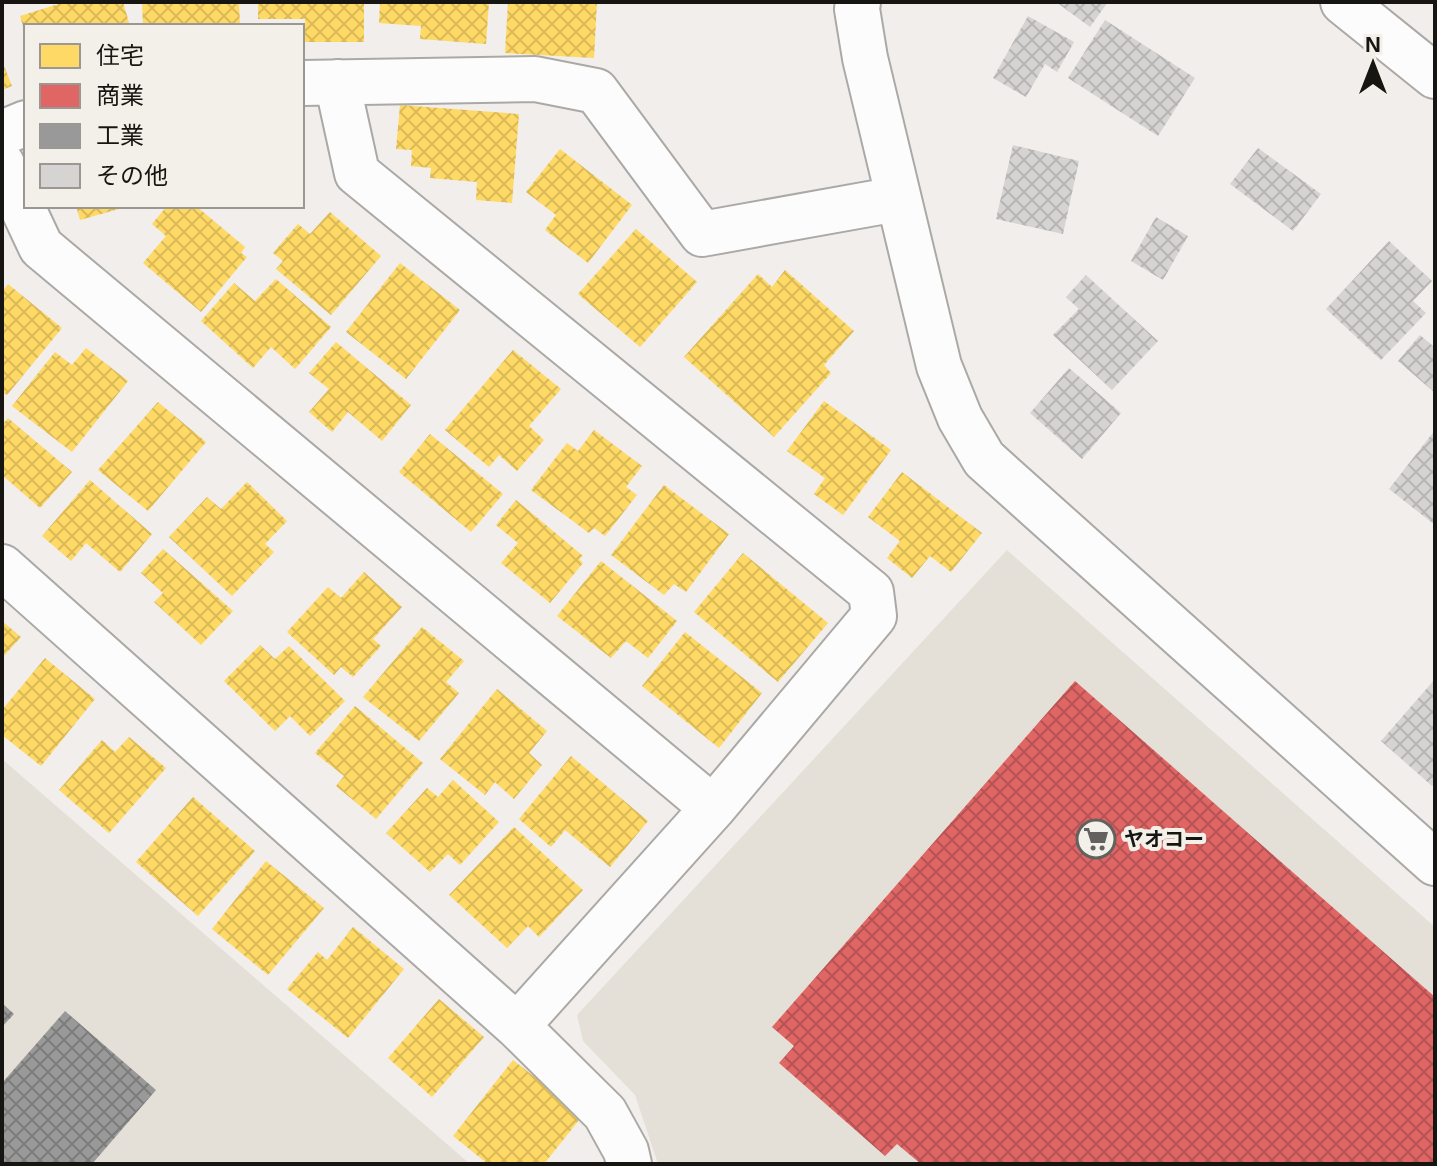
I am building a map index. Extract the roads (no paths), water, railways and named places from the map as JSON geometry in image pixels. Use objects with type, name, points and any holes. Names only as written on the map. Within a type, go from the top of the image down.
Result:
[{"type":"street","points":[[858,2],[865,58],[939,366],[960,418],[984,459],[1435,863]]},
{"type":"street","points":[[1343,2],[1435,76]]},
{"type":"street","points":[[517,1026],[713,808],[874,616],[871,592],[357,173],[320,82],[535,79],[596,91],[702,234],[897,199]]},
{"type":"street","points":[[2,133],[24,124]]},
{"type":"street","points":[[2,164],[41,247],[713,808]]},
{"type":"street","points":[[2,567],[517,1026],[605,1113],[626,1151],[629,1164]]},
{"type":"place","name":"ヤオコー","points":[[1096,839]]}]
